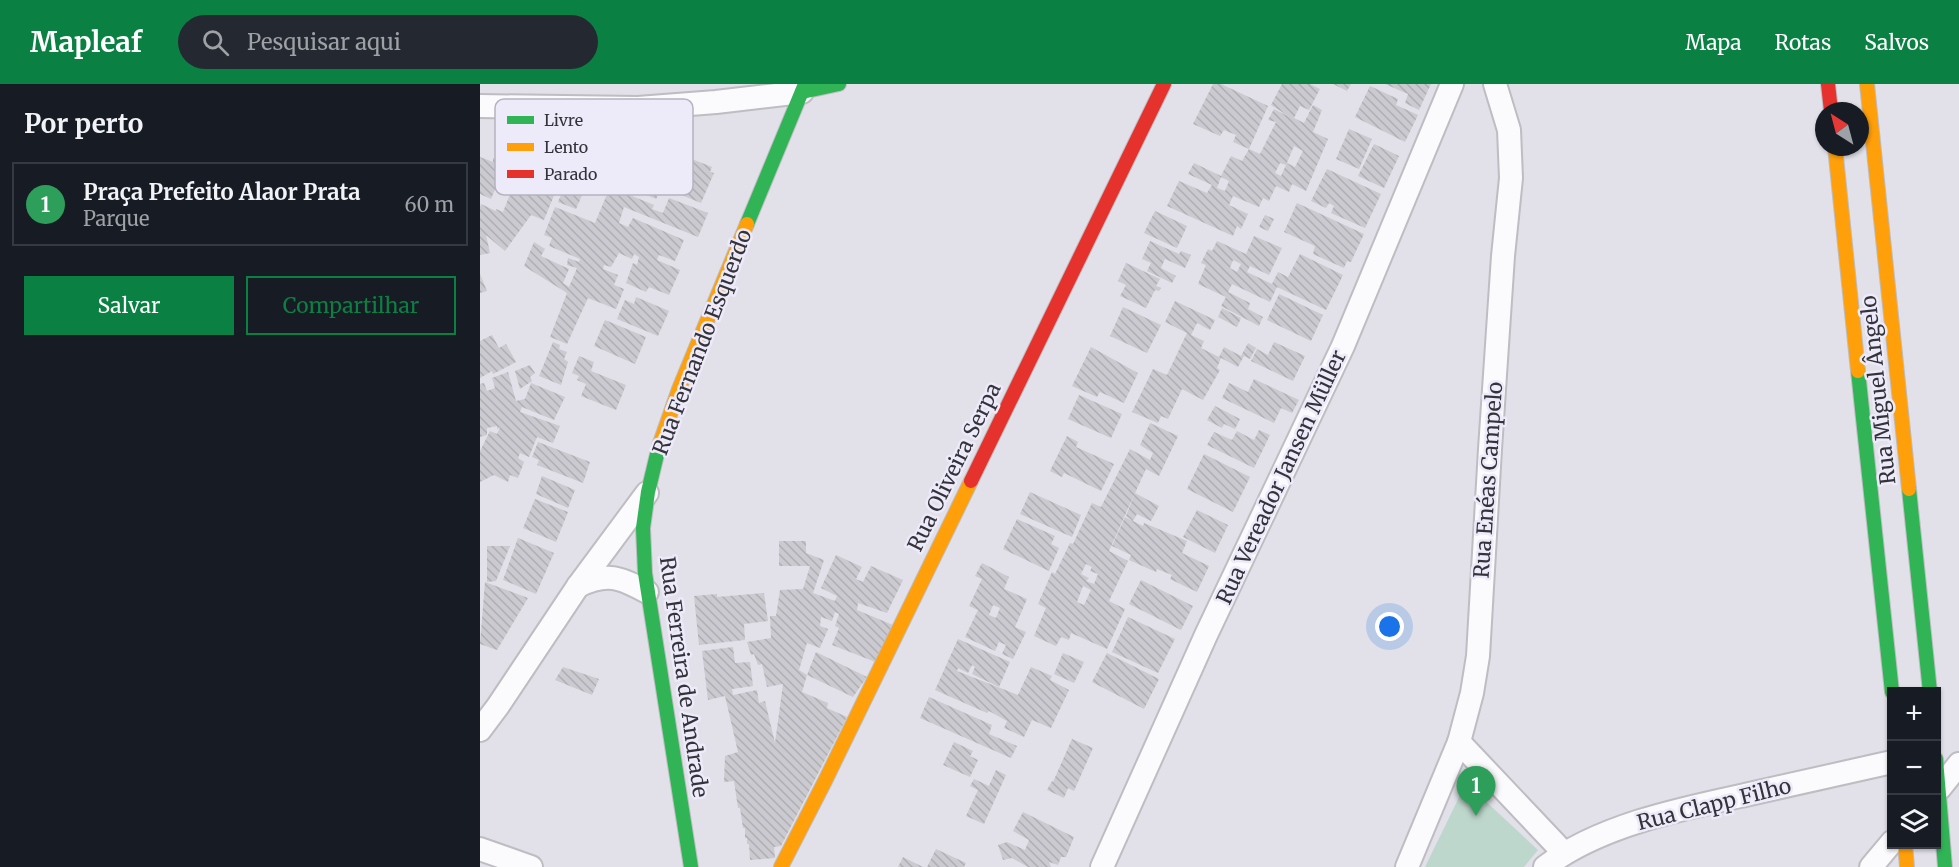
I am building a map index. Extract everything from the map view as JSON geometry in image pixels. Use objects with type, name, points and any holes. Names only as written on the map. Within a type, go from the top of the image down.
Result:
[{"type":"street","points":[[693,104],[839,84]]},
{"type":"street","name":"Rua Oliveira Serpa","points":[[781,867],[830,771],[1164,84]]},
{"type":"street","name":"Rua Vereador Jansen Müller","points":[[1102,867],[1206,635],[1343,346],[1452,84]]},
{"type":"street","name":"Rua Enéas Campelo","points":[[1407,867],[1459,742],[1472,693],[1478,656],[1503,256],[1511,178],[1509,130],[1495,84]]},
{"type":"street","points":[[1828,84],[1830,102]]},
{"type":"street","name":"Rua Miguel Ângelo","points":[[1867,84],[1929,687]]},
{"type":"street","name":"Rua Fernando Esquerdo","points":[[480,730],[504,698],[578,586],[648,492],[660,444],[679,389],[803,88]]},
{"type":"street","points":[[480,105],[495,105]]},
{"type":"street","name":"Rua Miguel Ângelo","points":[[1836,156],[1891,687]]},
{"type":"street","name":"Rua Ferreira de Andrade","points":[[648,492],[643,528],[647,592],[691,867]]},
{"type":"street","points":[[578,586],[594,579],[608,577],[626,580],[647,592]]},
{"type":"street","points":[[1459,742],[1564,853]]},
{"type":"street","name":"Rua Clapp Filho","points":[[1545,867],[1564,853],[1599,836],[1680,809],[1887,763]]},
{"type":"street","points":[[1941,787],[1959,764]]},
{"type":"street","points":[[1940,795],[1945,867]]},
{"type":"street","points":[[1871,867],[1887,848]]},
{"type":"street","points":[[480,849],[531,867]]},
{"type":"street","points":[[1905,849],[1906,867]]},
{"type":"green space","points":[[1466,783],[1538,850],[1524,867],[1425,867]]},
{"type":"building","points":[[1213,84],[1221,84],[1268,106],[1249,149],[1233,142],[1236,135],[1224,130],[1220,136],[1193,124]]},
{"type":"building","points":[[1282,84],[1310,84],[1320,89],[1309,110],[1300,106],[1294,118],[1304,123],[1313,105],[1322,110],[1313,132],[1328,139],[1306,191],[1292,184],[1289,192],[1276,186],[1269,201],[1263,198],[1259,207],[1233,196],[1229,205],[1248,214],[1241,229],[1237,226],[1233,236],[1167,206],[1179,181],[1207,193],[1212,185],[1188,174],[1194,163],[1221,176],[1231,156],[1242,161],[1249,149],[1260,154],[1276,122],[1268,120],[1274,109],[1290,117],[1271,105]],"holes":[[[1294,146],[1303,151],[1295,167],[1287,163],[1281,176],[1275,173],[1280,163],[1286,165]],[[1221,177],[1229,181],[1225,191],[1217,188]]]},
{"type":"building","points":[[1333,84],[1351,84],[1347,91]]},
{"type":"building","points":[[1385,84],[1431,84],[1419,110],[1405,103],[1408,94]]},
{"type":"building","points":[[1370,86],[1398,99],[1396,105],[1418,115],[1405,142],[1355,117]]},
{"type":"building","points":[[1349,129],[1372,139],[1359,169],[1336,159]]},
{"type":"building","points":[[1374,144],[1399,156],[1384,188],[1358,176]]},
{"type":"building","points":[[480,157],[493,162],[493,158],[495,159],[495,189],[491,199],[480,194]]},
{"type":"building","points":[[693,159],[712,167],[710,172],[714,173],[701,203],[682,195],[693,195]]},
{"type":"building","points":[[1327,169],[1381,194],[1365,228],[1331,213],[1334,206],[1329,203],[1326,208],[1311,201]]},
{"type":"building","points":[[510,195],[554,195],[544,220],[531,215],[505,251],[486,235],[490,253],[480,255],[481,204],[503,212]]},
{"type":"building","points":[[561,195],[582,195],[576,209],[558,202]]},
{"type":"building","points":[[607,195],[630,195],[654,205],[652,209],[663,213],[669,198],[708,213],[698,237],[624,207],[619,223],[628,227],[633,218],[684,240],[675,261],[659,255],[657,260],[680,270],[669,295],[649,287],[646,292],[626,283],[633,263],[637,265],[639,257],[634,254],[632,259],[619,253],[611,267],[604,265],[603,269],[618,275],[614,285],[624,289],[616,309],[588,298],[567,344],[550,337],[567,293],[524,266],[534,242],[545,249],[541,256],[569,269],[563,283],[569,287],[577,268],[567,265],[568,258],[579,262],[580,259],[549,246],[552,238],[544,235],[555,207],[595,223]]},
{"type":"building","points":[[646,195],[658,195],[656,199]]},
{"type":"building","points":[[1297,203],[1364,234],[1351,262],[1347,261],[1344,268],[1313,254],[1315,246],[1284,232]]},
{"type":"building","points":[[1155,211],[1187,226],[1177,248],[1144,233]]},
{"type":"building","points":[[1265,215],[1274,219],[1268,231],[1259,227]]},
{"type":"building","points":[[1254,236],[1282,248],[1269,275],[1250,266],[1247,272],[1272,284],[1278,272],[1288,277],[1300,254],[1343,275],[1326,310],[1277,287],[1270,302],[1232,284],[1228,292],[1250,303],[1248,309],[1263,317],[1259,326],[1221,306],[1226,297],[1198,284],[1206,265],[1201,263],[1208,249],[1212,251],[1217,241],[1246,254]],"holes":[[[1233,260],[1241,264],[1237,272],[1230,268]]]},
{"type":"building","points":[[1150,241],[1179,254],[1181,251],[1191,255],[1185,268],[1165,259],[1161,268],[1176,276],[1172,283],[1147,271],[1151,263],[1142,259]]},
{"type":"building","points":[[1126,263],[1160,279],[1156,286],[1161,288],[1159,291],[1155,290],[1146,308],[1120,296],[1126,285],[1118,281]]},
{"type":"building","points":[[480,274],[487,291],[480,293]]},
{"type":"building","points":[[1279,294],[1323,315],[1311,341],[1267,320]]},
{"type":"building","points":[[636,297],[669,311],[658,336],[617,319],[625,300],[634,304]]},
{"type":"building","points":[[1175,301],[1215,320],[1210,330],[1197,323],[1191,335],[1204,341],[1201,348],[1219,357],[1224,347],[1241,356],[1248,343],[1256,348],[1250,359],[1244,356],[1238,367],[1221,358],[1217,368],[1220,370],[1203,400],[1182,389],[1168,419],[1161,416],[1158,423],[1132,412],[1153,369],[1167,375],[1187,333],[1165,322]]},
{"type":"building","points":[[1123,307],[1161,325],[1147,353],[1110,336]]},
{"type":"building","points":[[1222,308],[1241,318],[1237,327],[1218,317]]},
{"type":"building","points":[[605,320],[646,337],[635,364],[594,346]]},
{"type":"building","points":[[492,335],[499,348],[506,344],[516,362],[480,378],[480,341]]},
{"type":"building","points":[[553,342],[560,345],[559,349],[567,352],[564,359],[568,362],[561,385],[539,376]]},
{"type":"building","points":[[1274,342],[1305,356],[1293,381],[1251,361],[1257,349],[1268,355]]},
{"type":"building","points":[[1091,347],[1138,373],[1124,403],[1100,392],[1097,397],[1072,386]]},
{"type":"building","points":[[579,356],[594,362],[591,371],[626,385],[616,410],[581,396],[586,384],[577,380],[579,376],[572,373]]},
{"type":"building","points":[[530,365],[535,373],[530,377],[532,381],[520,389],[515,371]]},
{"type":"building","points":[[508,372],[516,401],[525,399],[531,383],[565,397],[554,420],[522,407],[520,412],[560,426],[553,443],[537,437],[529,457],[520,453],[518,458],[524,462],[518,478],[510,475],[508,482],[494,475],[480,482],[480,451],[490,431],[497,434],[500,427],[487,428],[487,435],[480,437],[480,384],[484,383],[487,391],[495,388],[492,378]]},
{"type":"building","points":[[1254,379],[1299,400],[1292,413],[1281,408],[1274,423],[1222,398],[1229,383],[1248,392]]},
{"type":"building","points":[[1079,395],[1122,414],[1111,438],[1068,419]]},
{"type":"building","points":[[1215,406],[1240,419],[1235,429],[1224,424],[1222,428],[1207,420]]},
{"type":"building","points":[[1150,423],[1178,436],[1159,476],[1146,469],[1109,551],[1128,561],[1109,601],[1125,609],[1107,649],[1071,633],[1069,640],[1061,637],[1056,646],[1034,636],[1046,608],[1038,604],[1052,572],[1055,574],[1070,543],[1073,544],[1092,503],[1101,507],[1130,449],[1150,460],[1153,453],[1140,445]],"holes":[[[1086,564],[1092,567],[1090,571],[1098,574],[1094,584],[1086,581],[1089,578],[1081,574]],[[1083,586],[1091,590],[1084,605],[1077,602]]]},
{"type":"building","points":[[1259,430],[1270,435],[1254,468],[1207,445],[1214,432],[1232,440],[1237,431],[1254,440]]},
{"type":"building","points":[[1067,436],[1078,442],[1076,447],[1114,464],[1101,491],[1064,473],[1062,477],[1050,471]]},
{"type":"building","points":[[538,442],[590,462],[583,483],[537,465],[539,460],[532,457]]},
{"type":"building","points":[[1204,454],[1250,477],[1233,512],[1187,489]]},
{"type":"building","points":[[542,476],[575,490],[568,508],[536,494]]},
{"type":"building","points":[[1030,492],[1081,515],[1072,537],[1020,514]]},
{"type":"building","points":[[1135,493],[1159,506],[1151,521],[1137,514],[1133,521],[1126,516]]},
{"type":"building","points":[[535,499],[568,512],[556,542],[523,528]]},
{"type":"building","points":[[1197,510],[1228,525],[1215,553],[1183,537]]},
{"type":"building","points":[[1125,517],[1143,526],[1144,523],[1187,541],[1182,553],[1209,566],[1197,592],[1170,579],[1172,575],[1157,569],[1156,572],[1129,560],[1131,555],[1112,546]]},
{"type":"building","points":[[1017,519],[1055,536],[1051,544],[1059,548],[1049,571],[1003,549]]},
{"type":"building","points":[[518,538],[554,553],[536,594],[503,580]]},
{"type":"building","points":[[779,541],[806,541],[806,553],[824,560],[813,593],[835,601],[837,596],[821,588],[836,555],[862,567],[856,579],[863,582],[871,566],[903,580],[887,613],[858,603],[857,610],[893,625],[878,663],[832,645],[839,628],[835,626],[839,614],[835,612],[832,621],[821,617],[820,626],[828,629],[820,648],[807,643],[799,670],[807,675],[802,692],[828,703],[827,708],[847,717],[781,846],[774,847],[775,858],[750,860],[749,844],[745,838],[745,828],[743,828],[740,808],[738,808],[734,781],[724,782],[725,756],[738,752],[725,696],[708,700],[702,651],[733,647],[735,663],[750,662],[753,686],[732,689],[733,695],[757,690],[759,703],[765,701],[775,743],[783,684],[767,687],[762,664],[758,665],[754,654],[751,655],[747,642],[771,638],[770,616],[776,616],[780,590],[803,589],[810,566],[779,566]]},
{"type":"building","points":[[487,546],[510,546],[496,581],[487,582]]},
{"type":"building","points":[[982,563],[1009,577],[1004,589],[1027,599],[1015,627],[1026,632],[1013,659],[1002,654],[1006,645],[999,642],[995,651],[965,637],[978,610],[969,606],[982,579],[975,576]],"holes":[[[993,605],[1000,608],[996,618],[989,615]]]},
{"type":"building","points":[[1141,580],[1193,606],[1181,630],[1129,604]]},
{"type":"building","points":[[485,582],[528,598],[497,650],[480,644]]},
{"type":"building","points":[[764,593],[768,621],[744,624],[745,640],[699,645],[694,596],[717,594],[717,597]]},
{"type":"building","points":[[1128,617],[1175,639],[1158,673],[1112,652]]},
{"type":"building","points":[[958,639],[1010,662],[999,687],[972,674],[975,667],[972,665],[968,673],[958,668],[957,671],[1018,695],[1031,667],[1052,676],[1050,680],[1069,690],[1051,728],[1032,720],[1024,737],[1004,728],[1007,721],[989,711],[987,713],[935,690]]},
{"type":"building","points":[[816,652],[867,677],[853,697],[807,675]]},
{"type":"building","points":[[1063,653],[1084,662],[1074,683],[1054,674]]},
{"type":"building","points":[[1107,653],[1159,679],[1144,709],[1092,682]]},
{"type":"building","points":[[563,667],[599,679],[592,695],[555,680]]},
{"type":"building","points":[[929,697],[992,725],[989,734],[1017,746],[1011,758],[920,718]]},
{"type":"building","points":[[1072,739],[1093,748],[1074,791],[1068,788],[1064,798],[1047,790],[1053,782]]},
{"type":"building","points":[[954,742],[973,751],[970,756],[978,760],[970,777],[943,765]]},
{"type":"building","points":[[996,770],[1006,775],[984,824],[966,816],[978,790],[970,786],[974,779],[989,786]]},
{"type":"building","points":[[1023,812],[1074,837],[1066,857],[1061,857],[1058,865],[1049,862],[1051,867],[1028,867],[1012,858],[1003,860],[998,845],[1007,842],[1025,850],[1029,840],[1013,831]]},
{"type":"building","points":[[936,849],[966,863],[964,867],[927,867]]},
{"type":"building","points":[[903,857],[923,867],[898,867]]},
{"type":"traffic: fast","points":[[747,224],[805,84]]},
{"type":"traffic: fast","points":[[802,92],[839,84]]},
{"type":"traffic: fast","points":[[1858,371],[1891,687]]},
{"type":"traffic: fast","points":[[659,446],[648,492],[643,528],[645,573],[691,867]]},
{"type":"traffic: fast","points":[[1909,489],[1929,687]]},
{"type":"traffic: fast","points":[[1939,795],[1945,867]]},
{"type":"traffic: slow","points":[[1867,84],[1909,489]]},
{"type":"traffic: slow","points":[[1836,156],[1858,371]]},
{"type":"traffic: slow","points":[[659,446],[679,389],[747,224]]},
{"type":"traffic: slow","points":[[781,867],[971,481]]},
{"type":"traffic: slow","points":[[1905,849],[1907,867]]},
{"type":"traffic: jam","points":[[971,481],[1164,84]]},
{"type":"traffic: jam","points":[[1828,84],[1830,102]]},
{"type":"place","name":"Praça Prefeito Alaor Prata","points":[[1476,816]]}]
